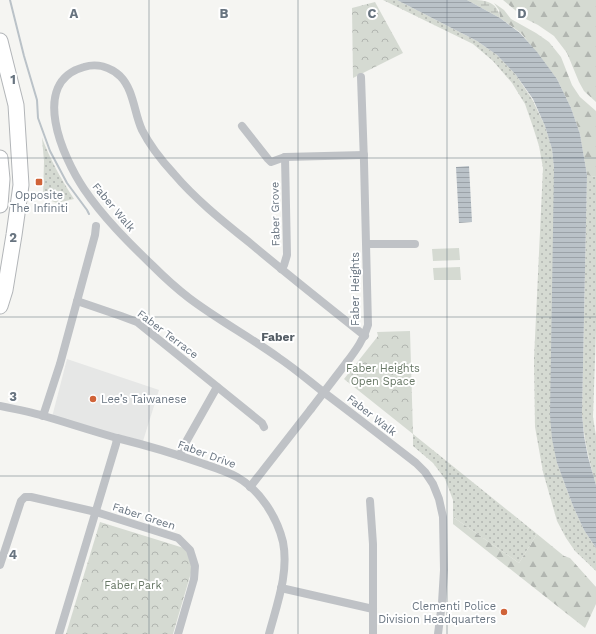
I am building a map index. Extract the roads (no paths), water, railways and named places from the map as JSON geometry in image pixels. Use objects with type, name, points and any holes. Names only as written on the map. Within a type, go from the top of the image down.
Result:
[{"type":"highway","points":[[0,41],[16,106],[21,185],[5,290],[0,306]]},
{"type":"highway","points":[[0,158],[2,179],[0,205]]},
{"type":"street","name":"Faber Walk","points":[[365,336],[223,222],[174,174],[153,148],[142,129],[126,83],[114,71],[100,66],[87,66],[77,69],[60,82],[55,92],[55,120],[65,153],[73,171],[83,187],[131,245],[189,298],[280,359],[416,463],[425,472],[433,484],[439,499],[443,517],[444,583],[438,634]]},
{"type":"street","name":"Faber Heights","points":[[250,486],[347,362],[365,336],[368,325],[369,313],[361,77]]},
{"type":"street","points":[[242,126],[271,162],[285,158],[364,155]]},
{"type":"street","name":"Faber Grove","points":[[281,269],[287,255],[285,158]]},
{"type":"street","points":[[43,416],[60,364],[95,236],[96,226]]},
{"type":"street","points":[[367,244],[415,244]]},
{"type":"street","name":"Faber Terrace","points":[[77,301],[137,322],[262,423],[264,427]]},
{"type":"street","points":[[180,456],[182,449],[217,387]]},
{"type":"street","name":"Faber Drive","points":[[0,406],[43,416],[180,456],[238,477],[250,486],[264,502],[273,516],[282,541],[284,554],[284,569],[281,588],[269,634]]},
{"type":"street","name":"Faber Green","points":[[59,634],[117,438]]},
{"type":"street","points":[[0,565],[21,501],[25,497],[31,497],[96,512]]},
{"type":"street","points":[[370,501],[373,544],[373,634]]},
{"type":"street","name":"Faber Green","points":[[96,512],[178,538],[190,550],[195,566],[194,579],[178,634]]},
{"type":"street","points":[[281,588],[373,609]]},
{"type":"waterway","points":[[10,0],[37,100],[38,118],[50,151],[67,183],[89,214]]},
{"type":"place","name":"Opposite The Infiniti","points":[[39,182]]},
{"type":"place","name":"Lee’s Taiwanese","points":[[93,399]]},
{"type":"place","name":"Clementi Police Division Headquarters","points":[[504,612]]},
{"type":"district","name":"Faber","points":[[278,337]]},
{"type":"park label","name":"Faber Heights Open Space","points":[[383,374]]},
{"type":"park label","name":"Faber Park","points":[[133,585]]}]
